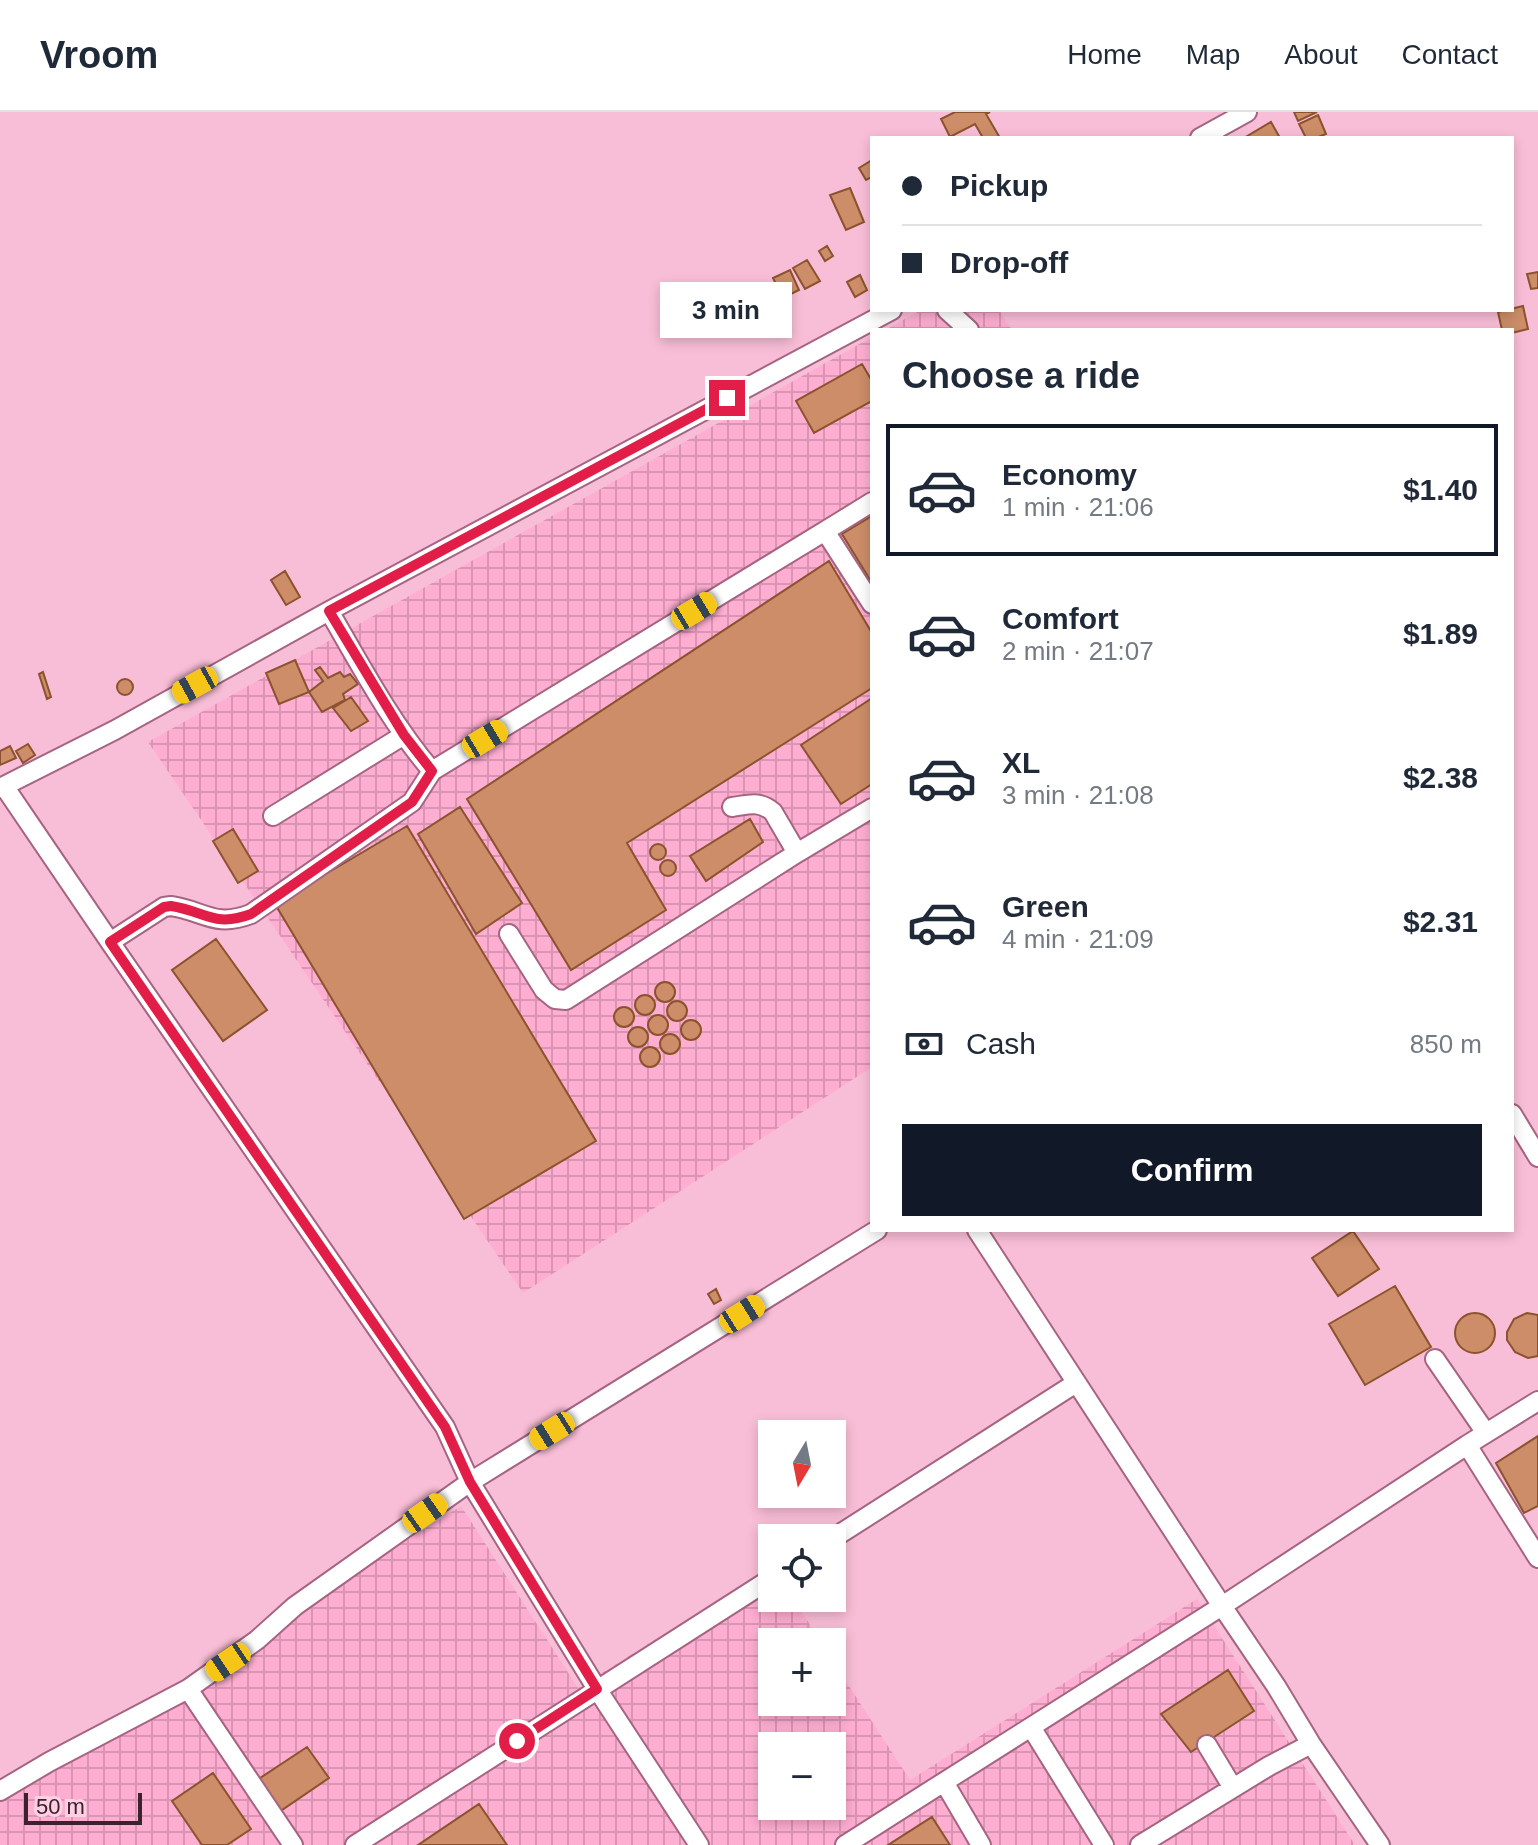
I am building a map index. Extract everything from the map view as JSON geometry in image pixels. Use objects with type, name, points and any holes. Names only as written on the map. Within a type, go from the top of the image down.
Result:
[{"type":"street","points":[[1204,136],[1247,112]]},
{"type":"street","points":[[699,1845],[597,1689],[470,1482],[445,1427],[2,787],[115,730],[329,611],[888,312]]},
{"type":"street","points":[[949,312],[967,328]]},
{"type":"street","points":[[110,942],[164,907],[171,906],[221,921],[251,914],[412,802],[432,771],[870,503]]},
{"type":"street","points":[[825,531],[870,601]]},
{"type":"street","points":[[329,611],[404,735],[432,771]]},
{"type":"street","points":[[273,816],[404,735]]},
{"type":"street","points":[[732,807],[759,804],[768,808],[797,853]]},
{"type":"street","points":[[509,934],[544,990],[555,999],[566,1000],[870,809]]},
{"type":"street","points":[[1514,1117],[1538,1157]]},
{"type":"street","points":[[0,1791],[188,1689],[257,1640],[305,1598],[470,1482],[874,1232]]},
{"type":"street","points":[[978,1232],[1380,1845]]},
{"type":"street","points":[[1435,1359],[1486,1433]]},
{"type":"street","points":[[846,1530],[1076,1383]]},
{"type":"street","points":[[845,1845],[1538,1401]]},
{"type":"street","points":[[1467,1445],[1538,1558]]},
{"type":"street","points":[[355,1845],[758,1587]]},
{"type":"street","points":[[188,1689],[293,1845]]},
{"type":"street","points":[[1031,1727],[1104,1845]]},
{"type":"street","points":[[1140,1845],[1311,1744]]},
{"type":"street","points":[[1207,1745],[1233,1788]]},
{"type":"street","points":[[944,1782],[981,1845]]},
{"type":"shaded area","points":[[917,312],[1000,312],[1011,328],[889,328]]},
{"type":"shaded area","points":[[870,338],[870,1068],[523,1293],[148,742]]},
{"type":"shaded area","points":[[461,1506],[578,1688],[758,1575],[758,1612],[802,1612],[812,1628],[758,1628],[758,1716],[846,1716],[846,1682],[910,1780],[1197,1599],[1355,1845],[0,1845],[0,1797]]},
{"type":"building","points":[[955,112],[990,112],[986,114],[999,136],[982,136],[975,124],[950,136],[941,119]]},
{"type":"building","points":[[1294,112],[1317,112],[1298,121]]},
{"type":"building","points":[[1318,115],[1326,134],[1305,136],[1299,124]]},
{"type":"building","points":[[1271,122],[1279,136],[1247,136]]},
{"type":"building","points":[[870,161],[870,178],[866,180],[859,168]]},
{"type":"building","points":[[850,188],[864,222],[846,230],[830,195]]},
{"type":"building","points":[[827,246],[833,256],[825,261],[819,251]]},
{"type":"building","points":[[807,260],[820,281],[805,289],[793,268]]},
{"type":"building","points":[[790,270],[799,290],[783,298],[773,278]]},
{"type":"building","points":[[1538,272],[1538,288],[1531,289],[1527,274]]},
{"type":"building","points":[[860,275],[867,290],[855,297],[847,282]]},
{"type":"building","points":[[781,304],[788,316],[773,326],[766,314]]},
{"type":"building","points":[[1523,306],[1528,329],[1514,332],[1514,328],[1502,328],[1498,312],[1514,312],[1514,308]]},
{"type":"building","points":[[862,364],[870,378],[870,402],[814,433],[796,401]]},
{"type":"building","points":[[870,517],[870,580],[842,534]]},
{"type":"building","points":[[829,561],[870,630],[870,689],[627,843],[666,910],[571,970],[467,799]]},
{"type":"building","points":[[285,571],[300,597],[286,605],[271,580]]},
{"type":"building","points":[[295,660],[309,692],[279,704],[266,673]]},
{"type":"building","points":[[320,667],[328,678],[340,672],[344,677],[350,674],[358,684],[343,694],[345,700],[322,712],[309,692],[323,681],[315,670]]},
{"type":"building","points":[[43,672],[51,697],[47,699],[39,674]]},
{"type":"building","points":[[122,679],[128,679],[133,687],[131,693],[122,695],[117,690],[117,684]]},
{"type":"building","points":[[351,697],[368,721],[351,731],[333,708]]},
{"type":"building","points":[[870,699],[870,785],[841,804],[801,745]]},
{"type":"building","points":[[28,744],[35,755],[23,763],[16,751]]},
{"type":"building","points":[[10,746],[16,758],[0,765],[0,751]]},
{"type":"building","points":[[460,807],[522,903],[476,934],[418,834]]},
{"type":"building","points":[[750,819],[763,842],[706,881],[690,856]]},
{"type":"building","points":[[407,826],[596,1141],[464,1219],[275,904]]},
{"type":"building","points":[[233,829],[258,871],[238,883],[213,841]]},
{"type":"building","points":[[658,844],[664,846],[664,858],[658,860],[652,858],[650,852],[652,846]]},
{"type":"building","points":[[668,860],[674,862],[674,874],[668,876],[662,874],[660,868],[662,862]]},
{"type":"building","points":[[216,939],[267,1010],[223,1041],[172,970]]},
{"type":"building","points":[[665,982],[672,985],[675,992],[672,999],[665,1002],[658,999],[655,992],[658,985]]},
{"type":"building","points":[[645,995],[652,998],[655,1005],[652,1012],[645,1015],[638,1012],[635,1005],[638,998]]},
{"type":"building","points":[[677,1001],[684,1004],[687,1011],[684,1018],[677,1021],[670,1018],[667,1011],[670,1004]]},
{"type":"building","points":[[624,1007],[631,1010],[634,1017],[631,1024],[624,1027],[617,1024],[614,1017],[617,1010]]},
{"type":"building","points":[[658,1015],[665,1018],[668,1025],[665,1032],[658,1035],[651,1032],[648,1025],[651,1018]]},
{"type":"building","points":[[691,1020],[698,1023],[701,1030],[698,1037],[691,1040],[684,1037],[681,1030],[684,1023]]},
{"type":"building","points":[[638,1027],[645,1030],[648,1037],[645,1044],[638,1047],[631,1044],[628,1037],[631,1030]]},
{"type":"building","points":[[670,1034],[677,1037],[680,1044],[677,1051],[670,1054],[663,1051],[660,1044],[663,1037]]},
{"type":"building","points":[[650,1047],[657,1050],[660,1057],[657,1064],[650,1067],[643,1064],[640,1057],[643,1050]]},
{"type":"building","points":[[1354,1232],[1379,1269],[1338,1296],[1312,1258]]},
{"type":"building","points":[[1395,1286],[1431,1347],[1365,1385],[1329,1324]]},
{"type":"building","points":[[716,1289],[721,1300],[714,1304],[708,1294]]},
{"type":"building","points":[[1475,1313],[1489,1319],[1495,1333],[1489,1347],[1475,1353],[1461,1347],[1455,1333],[1461,1319]]},
{"type":"building","points":[[1527,1313],[1538,1315],[1538,1356],[1528,1358],[1515,1352],[1507,1340],[1507,1332],[1514,1319]]},
{"type":"building","points":[[1538,1436],[1538,1506],[1524,1513],[1496,1463]]},
{"type":"building","points":[[1228,1670],[1254,1711],[1191,1752],[1161,1714]]},
{"type":"building","points":[[307,1747],[329,1778],[279,1812],[257,1780]]},
{"type":"building","points":[[213,1773],[251,1829],[227,1845],[202,1845],[172,1801]]},
{"type":"building","points":[[479,1804],[507,1845],[418,1845]]},
{"type":"building","points":[[932,1817],[950,1845],[888,1845]]},
{"type":"route","points":[[517,1741],[597,1689],[470,1482],[445,1427],[110,942],[164,907],[180,907],[221,921],[251,914],[412,802],[419,793],[432,771],[404,735],[329,611],[727,398]]}]
